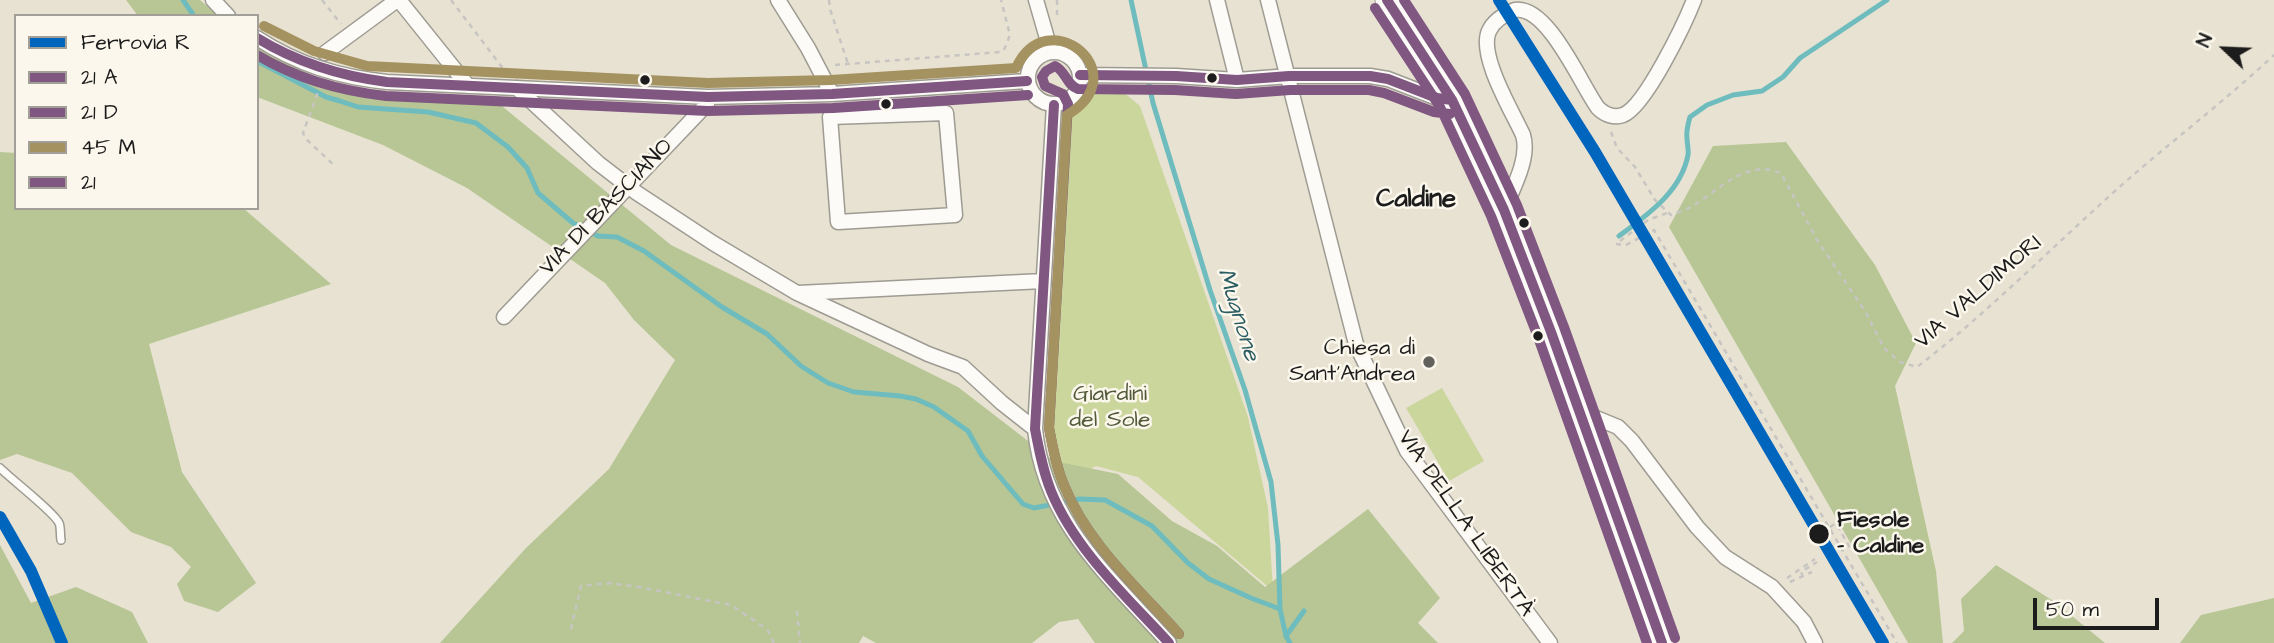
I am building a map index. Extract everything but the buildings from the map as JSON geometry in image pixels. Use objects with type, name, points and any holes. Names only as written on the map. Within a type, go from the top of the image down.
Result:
[{"type":"main road","points":[[1387,0],[1452,100],[1504,210],[1662,643]]},
{"type":"street","points":[[213,0],[226,14]]},
{"type":"street","points":[[325,53],[398,0],[468,86]]},
{"type":"street","points":[[778,0],[832,94]]},
{"type":"street","points":[[1036,0],[1051,52]]},
{"type":"street","points":[[1217,0],[1237,80]]},
{"type":"street","name":"VIA DELLA LIBERTÀ","points":[[1268,0],[1356,344],[1407,451],[1550,643]]},
{"type":"street","points":[[1504,210],[1525,146],[1523,135],[1491,64],[1487,37],[1492,25],[1508,13],[1520,9],[1529,12],[1553,35],[1602,111],[1611,116],[1623,115],[1638,102],[1668,53],[1694,0]]},
{"type":"street","points":[[259,39],[320,75],[387,82],[708,97],[832,94],[1027,81]]},
{"type":"street","points":[[1051,52],[1069,57],[1076,64],[1080,75],[1072,98],[1054,105],[1037,100],[1027,81],[1031,64],[1037,57],[1051,52]]},
{"type":"street","points":[[1080,75],[1237,80],[1289,76],[1370,76],[1388,79],[1437,98],[1452,100]]},
{"type":"street","points":[[517,88],[598,163],[713,243],[797,293],[928,354],[963,367],[1035,429]]},
{"type":"street","name":"VIA DI BASCIANO","points":[[504,317],[706,104],[708,97]]},
{"type":"street","points":[[1054,105],[1035,429],[1037,452],[1059,512],[1079,543],[1169,643]]},
{"type":"street","points":[[946,113],[955,215],[838,222],[830,117],[946,113]]},
{"type":"street","points":[[797,293],[1043,281]]},
{"type":"street","points":[[1579,411],[1618,427],[1632,441],[1697,527],[1725,557],[1772,587],[1804,622],[1815,643]]},
{"type":"lane","points":[[0,468],[59,522],[61,540]]},
{"type":"path","points":[[322,0],[349,35]]},
{"type":"path","points":[[451,0],[517,88]]},
{"type":"path","points":[[830,0],[830,9],[848,64]]},
{"type":"path","points":[[818,66],[1000,52],[1004,50],[1010,35],[1001,0]]},
{"type":"path","points":[[1055,19],[1059,14],[1056,0]]},
{"type":"path","name":"VIA VALDIMORI","points":[[1667,213],[1671,215],[1691,206],[1721,184],[1746,171],[1768,168],[1781,173],[1817,240],[1865,311],[1884,348],[1900,362],[1917,367],[2018,281],[2124,183],[2240,87],[2274,55]]},
{"type":"path","points":[[320,75],[303,133],[306,139],[337,167]]},
{"type":"path","points":[[1602,111],[1617,148],[1635,167],[1655,200],[1667,213]]},
{"type":"path","points":[[1620,241],[1648,220],[1667,213]]},
{"type":"path","points":[[1616,244],[1626,245],[1654,230],[1897,643]]},
{"type":"path","points":[[1829,527],[1836,523],[1850,548]]},
{"type":"path","points":[[1781,582],[1816,561],[1801,572],[1804,577]]},
{"type":"path","points":[[1793,583],[1812,572]]},
{"type":"path","points":[[571,629],[581,586],[609,583],[731,605],[767,629],[774,643]]},
{"type":"path","points":[[797,611],[800,643]]},
{"type":"green space","points":[[126,0],[200,0],[217,14],[136,14]]},
{"type":"green space","points":[[259,48],[343,91],[497,102],[671,245],[958,387],[1054,461],[1118,474],[1172,521],[1217,546],[1265,587],[1368,509],[1440,598],[1418,623],[1438,643],[1095,643],[1078,619],[1059,622],[1032,643],[876,643],[863,636],[859,643],[440,643],[526,548],[609,469],[675,360],[634,320],[605,283],[467,188],[383,145],[259,98]]},
{"type":"green space","name":"Giardini del Sole","points":[[1122,91],[1140,106],[1248,417],[1268,508],[1273,591],[1138,477],[1096,466],[1060,485],[1050,448],[1058,272],[1060,139],[1070,116],[1092,94]]},
{"type":"green space","points":[[1786,142],[1875,265],[1916,343],[1895,386],[1936,571],[1943,643],[1908,643],[1669,227],[1713,146]]},
{"type":"green space","points":[[0,152],[14,153],[14,210],[245,210],[331,284],[149,344],[182,472],[256,583],[218,612],[184,601],[177,584],[191,567],[171,547],[131,532],[72,473],[17,454],[0,460]]},
{"type":"green space","points":[[1442,388],[1484,461],[1449,481],[1406,408]]},
{"type":"green space","points":[[0,545],[31,603],[76,587],[132,612],[148,643],[0,643]]},
{"type":"green space","points":[[1996,565],[2055,602],[2105,643],[1952,643],[1964,631],[1961,599]]},
{"type":"green space","points":[[2274,598],[2274,643],[2180,643],[2201,615]]},
{"type":"waterway","points":[[183,0],[193,14]]},
{"type":"waterway","name":"Mugnone","points":[[1131,0],[1153,103],[1210,290],[1245,390],[1271,482],[1278,545],[1280,609],[1290,643]]},
{"type":"waterway","points":[[1619,236],[1661,202],[1678,180],[1688,155],[1687,133],[1690,117],[1707,105],[1733,95],[1762,91],[1783,77],[1800,58],[1887,0]]},
{"type":"waterway","points":[[259,62],[326,97],[358,107],[428,112],[476,123],[508,147],[527,168],[538,193],[573,223],[598,236],[617,237],[644,251],[722,307],[767,334],[801,366],[828,383],[854,392],[916,399],[934,407],[968,431],[982,456],[1023,504],[1034,508],[1080,499],[1105,500],[1152,526],[1188,563],[1209,579],[1280,609]]},
{"type":"waterway","points":[[1286,636],[1304,611]]},
{"type":"rail line","name":"R","points":[[1499,0],[1595,152],[1883,643]]},
{"type":"rail line","name":"R","points":[[0,517],[31,571],[62,643]]},
{"type":"transit line","points":[[1387,0],[1452,100],[1504,210],[1551,332],[1662,643]]},
{"type":"transit line","name":"21","points":[[1404,0],[1465,94],[1517,205],[1564,327],[1675,638]]},
{"type":"transit line","points":[[1375,8],[1440,107],[1491,216],[1538,337],[1647,643]]},
{"type":"transit line","points":[[264,26],[314,51],[367,66],[708,83],[831,80],[1016,68],[1030,49],[1047,41],[1064,42],[1080,50],[1090,64],[1093,80],[1086,98],[1067,115],[1049,428],[1061,478],[1086,526],[1115,564],[1179,634]]},
{"type":"transit line","points":[[259,39],[288,55],[320,67],[387,82],[708,97],[832,94],[1027,81]]},
{"type":"transit line","points":[[259,56],[320,83],[386,96],[708,111],[833,108],[1028,95]]},
{"type":"transit line","points":[[1179,634],[1100,546],[1074,506],[1055,457],[1049,428],[1068,104],[1063,94],[1045,86],[1042,77],[1055,66],[1078,89],[1236,94],[1290,90],[1369,90],[1434,112],[1450,114]]},
{"type":"transit line","points":[[1080,75],[1237,80],[1289,76],[1370,76],[1388,79],[1437,98],[1452,100]]},
{"type":"transit line","points":[[1054,105],[1035,429],[1040,453],[1051,491],[1074,533],[1103,572],[1169,643]]},
{"type":"place","name":"Chiesa di Sant'Andrea","points":[[1429,362]]},
{"type":"place","name":"Fiesole - Caldine","points":[[1819,534]]},
{"type":"district","name":"Caldine","points":[[1416,201]]}]
